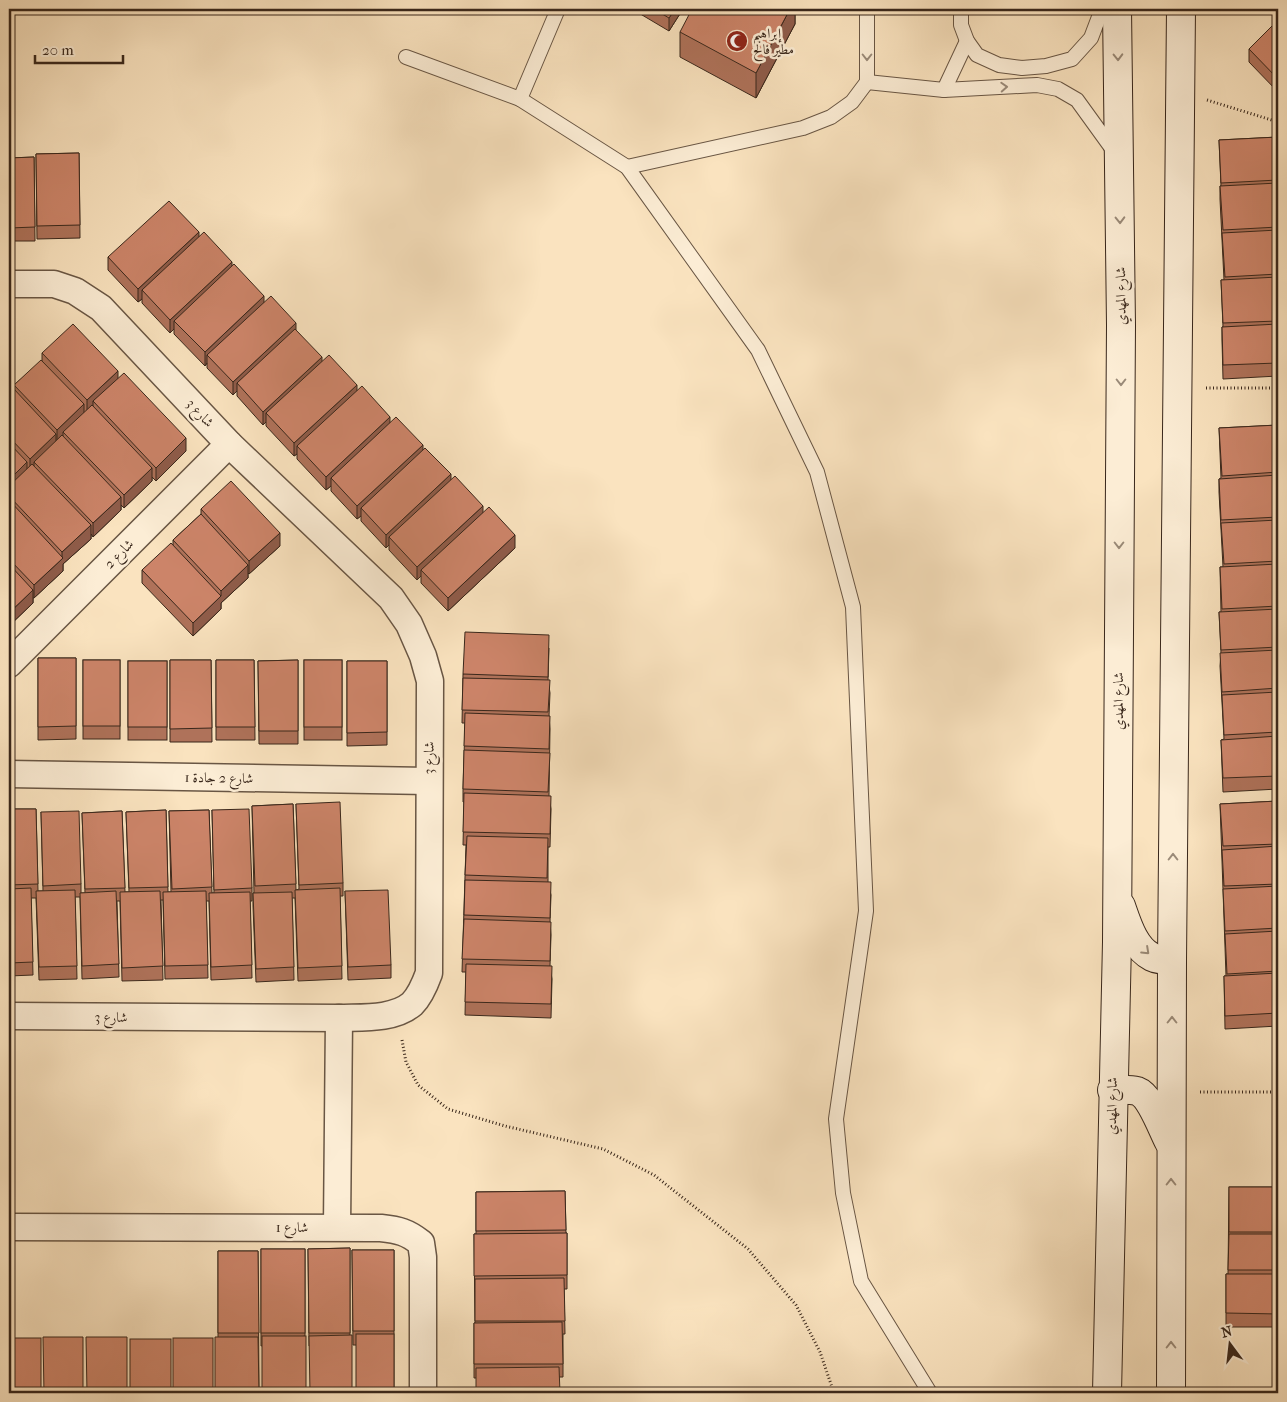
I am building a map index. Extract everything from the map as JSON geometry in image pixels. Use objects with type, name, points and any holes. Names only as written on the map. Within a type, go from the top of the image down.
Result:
[{"type":"main road","name":"شارع المهدي","points":[[1107,1393],[1112,1090],[1117,942],[1121,325],[1117,9]]},
{"type":"main road","points":[[1171,1393],[1172,960],[1181,9]]},
{"type":"main road","points":[[1116,895],[1128,926],[1143,951],[1152,957],[1172,960]]},
{"type":"main road","points":[[1112,1090],[1138,1091],[1144,1095],[1150,1103],[1171,1148]]},
{"type":"street","points":[[9,305],[19,284]]},
{"type":"street","name":"شارع 3","points":[[9,1016],[339,1018],[380,1016],[396,1012],[411,1004],[422,991],[429,973],[428,781],[430,681],[423,656],[409,624],[391,598],[229,444],[101,308],[75,291],[54,284],[19,284]]},
{"type":"street","name":"شارع 2","points":[[9,664],[229,444]]},
{"type":"street","name":"شارع 2 جادة 1","points":[[9,774],[428,781]]},
{"type":"street","points":[[337,1227],[339,1018]]},
{"type":"street","name":"شارع 1","points":[[9,1227],[337,1227],[398,1230],[409,1234],[421,1243],[423,1257],[423,1393]]},
{"type":"lane","points":[[520,100],[558,9]]},
{"type":"lane","points":[[626,167],[803,128],[831,117],[852,102],[867,82],[867,9]]},
{"type":"lane","points":[[962,9],[961,25],[966,41],[977,55],[999,65],[1022,68],[1046,66],[1072,59],[1091,38],[1102,9]]},
{"type":"lane","points":[[944,90],[966,41]]},
{"type":"lane","points":[[406,56],[520,100],[626,167],[758,350],[817,472],[853,607],[866,911],[836,1119],[843,1193],[860,1280],[930,1393]]},
{"type":"lane","points":[[867,82],[944,90],[1037,85],[1058,90],[1077,100],[1119,158]]},
{"type":"path","points":[[1180,91],[1278,122]]},
{"type":"path","points":[[1177,388],[1278,388]]},
{"type":"path","points":[[396,1012],[406,1062],[418,1085],[448,1108],[505,1126],[603,1150],[654,1175],[748,1249],[796,1305],[820,1352],[834,1393]]},
{"type":"path","points":[[1172,1092],[1278,1092]]},
{"type":"building","points":[[654,9],[675,9],[669,18]]},
{"type":"building","points":[[692,9],[790,9],[756,73],[680,32]]},
{"type":"building","points":[[1278,20],[1278,79],[1249,49]]},
{"type":"building","points":[[1278,137],[1278,180],[1221,183],[1219,140]]},
{"type":"building","points":[[79,153],[80,225],[37,226],[36,154]]},
{"type":"building","points":[[34,157],[35,227],[9,228],[9,158]]},
{"type":"building","points":[[1278,183],[1278,227],[1223,230],[1220,186]]},
{"type":"building","points":[[169,201],[199,232],[138,289],[108,257]]},
{"type":"building","points":[[1278,230],[1278,274],[1225,277],[1222,233]]},
{"type":"building","points":[[204,232],[232,262],[170,320],[142,290]]},
{"type":"building","points":[[234,264],[264,296],[205,352],[174,321]]},
{"type":"building","points":[[1278,277],[1278,321],[1223,323],[1221,280]]},
{"type":"building","points":[[271,296],[296,323],[233,382],[207,355]]},
{"type":"building","points":[[73,324],[118,371],[87,400],[42,353]]},
{"type":"building","points":[[1278,324],[1278,363],[1223,365],[1222,327]]},
{"type":"building","points":[[295,329],[322,357],[263,412],[237,383]]},
{"type":"building","points":[[329,355],[357,385],[294,443],[266,413]]},
{"type":"building","points":[[41,360],[84,404],[57,430],[14,385]]},
{"type":"building","points":[[124,373],[186,438],[156,468],[93,401]]},
{"type":"building","points":[[362,386],[390,417],[326,477],[297,446]]},
{"type":"building","points":[[13,388],[56,434],[30,459],[9,437],[9,391]]},
{"type":"building","points":[[92,405],[152,468],[124,495],[63,432]]},
{"type":"building","points":[[396,417],[423,445],[357,506],[331,478]]},
{"type":"building","points":[[1278,425],[1278,472],[1222,476],[1219,428]]},
{"type":"building","points":[[62,435],[121,497],[93,523],[34,462]]},
{"type":"building","points":[[9,443],[27,462],[9,480]]},
{"type":"building","points":[[425,448],[451,474],[386,535],[361,508]]},
{"type":"building","points":[[32,464],[91,525],[62,552],[9,496],[9,486]]},
{"type":"building","points":[[1278,475],[1278,517],[1221,520],[1219,479]]},
{"type":"building","points":[[455,476],[483,506],[417,567],[389,537]]},
{"type":"building","points":[[231,481],[280,533],[249,561],[201,509]]},
{"type":"building","points":[[9,500],[63,558],[34,585],[9,559]]},
{"type":"building","points":[[489,507],[515,535],[448,598],[421,570]]},
{"type":"building","points":[[201,514],[248,565],[221,591],[173,540]]},
{"type":"building","points":[[1278,520],[1278,561],[1224,564],[1221,523]]},
{"type":"building","points":[[171,543],[221,596],[193,623],[142,570]]},
{"type":"building","points":[[9,564],[33,590],[9,613]]},
{"type":"building","points":[[1278,564],[1278,606],[1222,609],[1220,567]]},
{"type":"building","points":[[1278,609],[1278,647],[1221,650],[1219,612]]},
{"type":"building","points":[[465,632],[549,635],[548,677],[463,674]]},
{"type":"building","points":[[1278,650],[1278,688],[1222,692],[1220,653]]},
{"type":"building","points":[[38,658],[76,658],[76,726],[38,727]]},
{"type":"building","points":[[83,660],[120,660],[120,726],[83,726]]},
{"type":"building","points":[[170,660],[211,660],[212,728],[170,729]]},
{"type":"building","points":[[216,660],[254,660],[255,727],[216,727]]},
{"type":"building","points":[[298,660],[298,731],[259,731],[258,661]]},
{"type":"building","points":[[304,660],[342,660],[342,727],[304,727]]},
{"type":"building","points":[[128,661],[167,661],[167,727],[128,727]]},
{"type":"building","points":[[347,661],[387,661],[387,732],[347,733]]},
{"type":"building","points":[[463,678],[550,680],[548,712],[462,710]]},
{"type":"building","points":[[1278,692],[1278,732],[1224,735],[1222,695]]},
{"type":"building","points":[[465,713],[550,716],[549,749],[464,746]]},
{"type":"building","points":[[1278,736],[1278,776],[1223,778],[1221,740]]},
{"type":"building","points":[[464,750],[550,753],[548,792],[463,789]]},
{"type":"building","points":[[464,793],[551,796],[550,834],[463,832]]},
{"type":"building","points":[[1278,801],[1278,844],[1223,846],[1220,804]]},
{"type":"building","points":[[340,802],[343,883],[299,885],[296,804]]},
{"type":"building","points":[[293,804],[296,884],[255,886],[252,806]]},
{"type":"building","points":[[9,809],[36,809],[38,884],[9,885]]},
{"type":"building","points":[[249,809],[252,888],[214,890],[212,810]]},
{"type":"building","points":[[166,810],[168,887],[129,888],[126,812]]},
{"type":"building","points":[[209,810],[212,887],[172,889],[169,811]]},
{"type":"building","points":[[79,811],[81,884],[43,886],[41,812]]},
{"type":"building","points":[[122,811],[125,888],[85,889],[82,813]]},
{"type":"building","points":[[467,836],[548,838],[547,878],[465,875]]},
{"type":"building","points":[[1278,846],[1278,884],[1224,886],[1222,850]]},
{"type":"building","points":[[465,880],[551,882],[550,918],[464,915]]},
{"type":"building","points":[[1278,886],[1278,928],[1225,931],[1223,889]]},
{"type":"building","points":[[31,888],[33,962],[9,963],[9,889]]},
{"type":"building","points":[[340,888],[342,966],[298,968],[295,890]]},
{"type":"building","points":[[75,890],[77,966],[39,967],[36,891]]},
{"type":"building","points":[[388,890],[391,965],[348,967],[345,891]]},
{"type":"building","points":[[116,891],[119,964],[82,966],[80,893]]},
{"type":"building","points":[[160,891],[163,966],[122,968],[120,892]]},
{"type":"building","points":[[206,891],[208,965],[165,966],[163,892]]},
{"type":"building","points":[[250,892],[252,965],[211,967],[209,893]]},
{"type":"building","points":[[292,892],[294,967],[256,969],[253,893]]},
{"type":"building","points":[[464,919],[551,922],[550,961],[462,959]]},
{"type":"building","points":[[1278,931],[1278,971],[1227,974],[1225,934]]},
{"type":"building","points":[[466,964],[552,966],[551,1004],[465,1002]]},
{"type":"building","points":[[1278,973],[1278,1013],[1225,1016],[1224,976]]},
{"type":"building","points":[[1229,1187],[1278,1187],[1278,1232],[1229,1232]]},
{"type":"building","points":[[565,1191],[566,1230],[476,1231],[476,1192]]},
{"type":"building","points":[[567,1233],[567,1275],[474,1276],[474,1234]]},
{"type":"building","points":[[1229,1234],[1278,1234],[1278,1270],[1228,1270]]},
{"type":"building","points":[[350,1248],[350,1333],[309,1333],[308,1249]]},
{"type":"building","points":[[261,1249],[305,1249],[305,1333],[261,1333]]},
{"type":"building","points":[[352,1250],[394,1250],[394,1331],[353,1331]]},
{"type":"building","points":[[218,1251],[258,1251],[259,1333],[218,1333]]},
{"type":"building","points":[[1226,1274],[1278,1274],[1278,1314],[1226,1313]]},
{"type":"building","points":[[564,1278],[565,1321],[475,1321],[475,1279]]},
{"type":"building","points":[[562,1322],[563,1364],[474,1364],[474,1323]]},
{"type":"building","points":[[356,1334],[394,1334],[394,1393],[356,1393]]},
{"type":"building","points":[[352,1335],[352,1393],[310,1393],[309,1336]]},
{"type":"building","points":[[262,1336],[306,1336],[306,1393],[262,1393]]},
{"type":"building","points":[[43,1337],[83,1337],[83,1393],[44,1393]]},
{"type":"building","points":[[86,1337],[127,1337],[127,1393],[87,1393]]},
{"type":"building","points":[[215,1337],[258,1337],[259,1393],[215,1393]]},
{"type":"building","points":[[9,1338],[41,1338],[41,1393],[9,1393]]},
{"type":"building","points":[[173,1338],[213,1338],[213,1393],[173,1393]]},
{"type":"building","points":[[130,1339],[171,1339],[171,1393],[130,1393]]},
{"type":"building","points":[[559,1367],[560,1393],[476,1393],[476,1368]]},
{"type":"place","name":"إبراهيم مطير فالح","points":[[737,41]]}]
